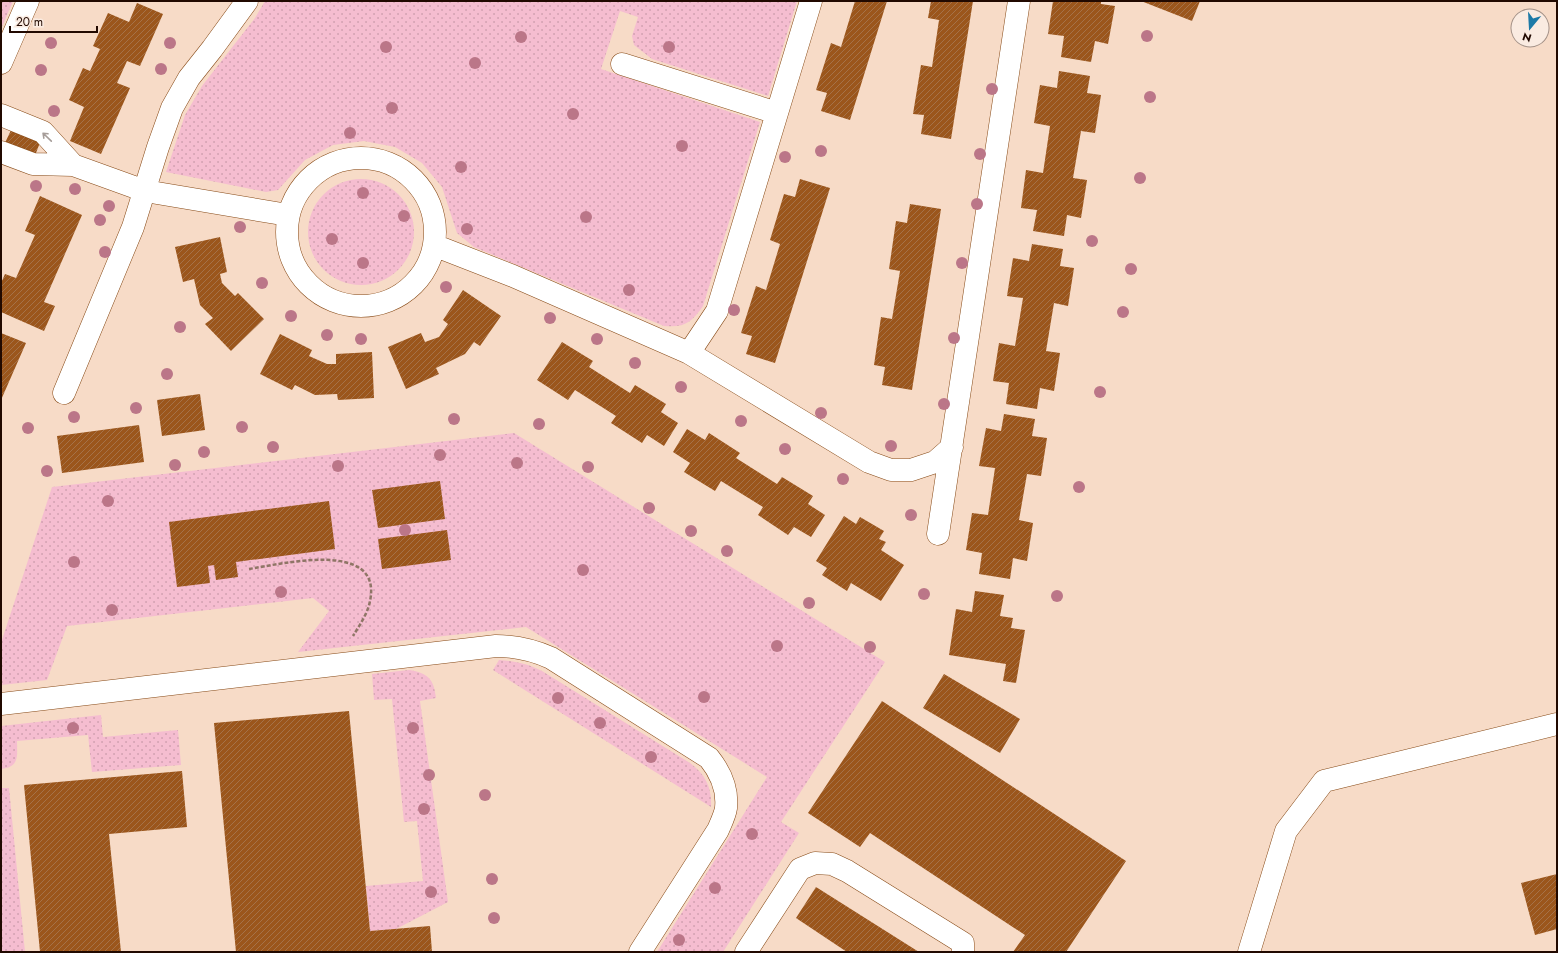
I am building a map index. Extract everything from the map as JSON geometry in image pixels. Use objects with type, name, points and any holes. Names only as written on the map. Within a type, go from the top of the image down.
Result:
[{"type":"street","points":[[1,63],[28,1]]},
{"type":"street","points":[[64,393],[133,227],[172,108],[189,78],[247,1]]},
{"type":"street","points":[[689,353],[717,311],[811,1]]},
{"type":"street","points":[[938,534],[1019,1]]},
{"type":"street","points":[[622,64],[777,113]]},
{"type":"street","points":[[1,115],[44,132],[74,165]]},
{"type":"street","points":[[1,152],[33,164],[74,165],[145,190],[288,215]]},
{"type":"street","points":[[364,157],[383,160],[411,175],[427,195],[436,220],[436,246],[423,274],[413,286],[393,300],[370,306],[346,305],[324,297],[306,282],[293,262],[287,239],[288,215],[298,192],[315,172],[338,160],[364,157]]},
{"type":"street","points":[[436,246],[513,276],[689,353],[869,462],[891,470],[911,470],[935,462],[952,447]]},
{"type":"street","points":[[1,704],[496,646],[515,646],[535,651],[551,658],[709,758],[719,770],[726,788],[726,810],[718,830],[640,952]]},
{"type":"street","points":[[1249,952],[1286,832],[1324,781],[1557,724]]},
{"type":"street","points":[[746,952],[800,869],[815,863],[832,864],[847,871],[963,943],[963,952]]},
{"type":"path","points":[[249,569],[322,559],[342,561],[356,566],[368,576],[372,587],[370,602],[337,665]]},
{"type":"shaded area","points":[[1,1],[13,1],[1,29]]},
{"type":"shaded area","points":[[265,1],[797,1],[768,96],[652,59],[634,45],[632,36],[638,17],[620,11],[601,69],[760,122],[703,306],[687,323],[677,326],[664,326],[474,247],[457,233],[442,187],[422,163],[395,147],[364,141],[333,145],[305,160],[278,190],[266,192],[166,172],[185,115],[202,86],[255,18]]},
{"type":"shaded area","points":[[361,179],[381,183],[399,194],[410,212],[414,232],[410,252],[399,270],[381,281],[361,285],[341,281],[323,270],[312,252],[308,232],[312,212],[323,194],[341,183]]},
{"type":"shaded area","points":[[514,433],[885,662],[781,822],[799,833],[723,952],[657,952],[767,777],[526,627],[298,652],[329,611],[313,598],[67,626],[47,680],[1,685],[1,643],[52,487]]},
{"type":"shaded area","points":[[499,660],[521,663],[542,671],[690,763],[700,772],[707,782],[711,807],[493,670]]},
{"type":"shaded area","points":[[409,670],[421,673],[429,678],[435,691],[436,698],[420,701],[448,902],[396,929],[370,931],[366,886],[423,881],[417,821],[404,822],[392,699],[374,700],[372,674]]},
{"type":"shaded area","points":[[101,715],[103,737],[178,730],[181,765],[92,772],[88,735],[17,741],[16,760],[12,766],[1,769],[1,726]]},
{"type":"shaded area","points":[[1,788],[9,788],[25,952],[1,952]]},
{"type":"building","points":[[855,1],[887,1],[850,120],[821,111],[827,93],[816,90],[831,43],[841,47]]},
{"type":"building","points":[[931,1],[973,1],[951,139],[921,134],[924,115],[913,114],[921,65],[932,67],[939,20],[928,18]]},
{"type":"building","points":[[1053,1],[1101,1],[1101,4],[1115,6],[1108,44],[1095,41],[1091,62],[1061,57],[1064,36],[1048,34]]},
{"type":"building","points":[[1141,1],[1200,1],[1192,21]]},
{"type":"building","points":[[137,3],[163,14],[140,66],[127,61],[117,83],[130,88],[101,154],[70,141],[84,107],[69,100],[83,68],[90,71],[100,49],[93,46],[108,13],[129,22]]},
{"type":"building","points":[[1059,71],[1090,76],[1087,93],[1101,95],[1095,133],[1081,131],[1073,178],[1087,180],[1081,218],[1067,215],[1064,236],[1033,231],[1037,210],[1021,208],[1026,170],[1043,173],[1050,126],[1034,123],[1040,85],[1057,88]]},
{"type":"building","points":[[12,128],[41,140],[34,158],[4,145]]},
{"type":"building","points":[[800,179],[830,188],[775,363],[746,354],[752,336],[741,333],[756,286],[766,290],[780,244],[770,240],[784,194],[795,197]]},
{"type":"building","points":[[40,196],[82,215],[44,302],[55,306],[44,331],[1,312],[1,283],[5,274],[16,278],[35,235],[25,231]]},
{"type":"building","points":[[910,204],[941,209],[912,390],[882,385],[885,367],[874,365],[881,317],[892,319],[900,271],[889,269],[896,221],[907,223]]},
{"type":"building","points":[[220,237],[227,272],[220,274],[222,283],[235,296],[238,293],[264,319],[231,351],[205,324],[213,318],[200,305],[194,279],[183,282],[175,247]]},
{"type":"building","points":[[1032,244],[1063,249],[1060,266],[1074,268],[1068,306],[1054,303],[1046,351],[1060,353],[1054,391],[1040,388],[1037,409],[1006,404],[1009,383],[993,381],[999,343],[1015,346],[1023,298],[1007,296],[1013,258],[1029,261]]},
{"type":"building","points":[[463,290],[501,316],[480,346],[474,342],[465,354],[436,368],[439,374],[406,389],[388,347],[421,333],[425,342],[439,337],[448,324],[443,320]]},
{"type":"building","points":[[1,333],[26,343],[1,400]]},
{"type":"building","points":[[280,334],[312,350],[309,356],[327,364],[336,364],[336,354],[372,352],[374,398],[338,400],[337,394],[315,395],[295,385],[292,390],[260,374]]},
{"type":"building","points":[[562,342],[593,361],[589,367],[630,393],[635,385],[666,404],[661,412],[678,423],[664,446],[647,435],[642,443],[611,423],[616,416],[575,390],[568,400],[537,380]]},
{"type":"building","points":[[200,394],[205,430],[162,436],[157,400]]},
{"type":"building","points":[[1004,414],[1035,419],[1032,436],[1047,438],[1041,476],[1027,474],[1019,520],[1033,523],[1027,561],[1013,558],[1010,579],[979,574],[982,553],[966,550],[972,513],[988,515],[995,468],[979,466],[986,428],[1001,431]]},
{"type":"building","points":[[139,425],[144,462],[62,473],[57,436]]},
{"type":"building","points":[[687,429],[705,440],[709,433],[740,453],[736,458],[777,484],[782,477],[813,496],[808,504],[825,515],[811,537],[794,527],[788,535],[758,515],[763,507],[721,481],[715,491],[684,472],[690,463],[673,452]]},
{"type":"building","points":[[440,481],[445,519],[378,528],[372,490]]},
{"type":"building","points":[[329,501],[335,549],[236,562],[238,577],[216,580],[214,565],[208,566],[210,583],[177,587],[169,522]]},
{"type":"building","points":[[844,516],[856,524],[860,517],[884,531],[879,539],[886,542],[881,550],[904,565],[881,601],[851,583],[847,591],[822,575],[827,568],[816,561]]},
{"type":"building","points":[[447,530],[451,560],[382,569],[378,539]]},
{"type":"building","points":[[975,591],[1004,595],[1000,616],[1013,618],[1011,628],[1025,630],[1016,683],[1003,681],[1006,664],[949,655],[956,609],[972,612]]},
{"type":"building","points":[[944,674],[1020,719],[1000,753],[923,708]]},
{"type":"building","points":[[882,701],[1126,861],[1066,952],[1013,952],[1025,935],[870,833],[860,847],[808,813]]},
{"type":"building","points":[[349,711],[370,931],[430,926],[432,952],[236,952],[214,723]]},
{"type":"building","points":[[182,771],[187,827],[109,834],[121,952],[40,952],[24,785]]},
{"type":"building","points":[[1557,874],[1557,929],[1535,935],[1521,883]]},
{"type":"building","points":[[816,887],[919,952],[847,952],[796,918]]}]
